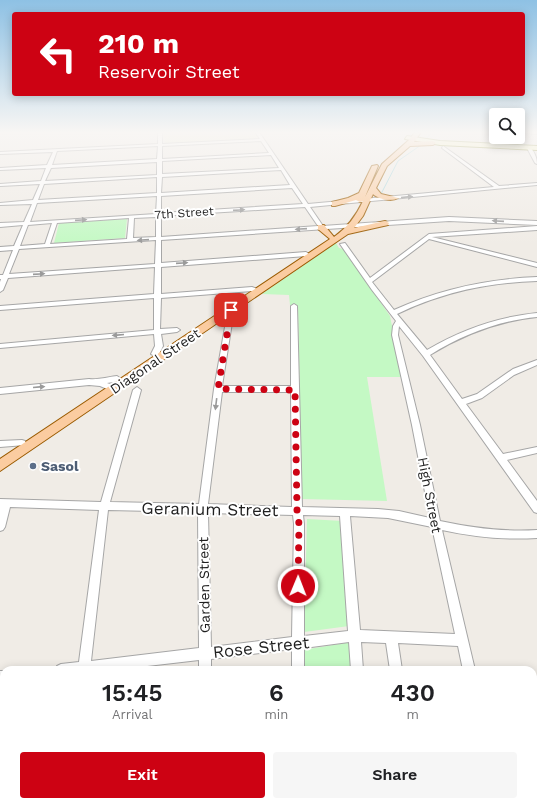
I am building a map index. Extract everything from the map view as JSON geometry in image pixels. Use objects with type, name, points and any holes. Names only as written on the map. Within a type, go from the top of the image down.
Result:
[{"type":"main road","name":"Diagonal Street","points":[[363,199],[374,170]]},
{"type":"main road","name":"Diagonal Street","points":[[0,466],[155,354],[348,228],[356,209],[373,189],[382,170]]},
{"type":"main road","points":[[373,189],[379,196],[394,198]]},
{"type":"main road","points":[[335,204],[354,199],[363,199]]},
{"type":"main road","points":[[348,228],[385,223]]},
{"type":"main road","points":[[321,227],[330,237]]},
{"type":"main road","name":"Diagonal Street","points":[[0,457],[231,310],[255,290],[330,237],[348,228]]},
{"type":"street","points":[[0,290],[3,277],[48,170]]},
{"type":"street","points":[[155,354],[159,346],[157,332],[160,170]]},
{"type":"street","points":[[0,185],[270,170]]},
{"type":"street","points":[[281,170],[321,227]]},
{"type":"street","points":[[473,170],[498,188]]},
{"type":"street","points":[[363,199],[394,198],[537,184]]},
{"type":"street","points":[[0,204],[294,186]]},
{"type":"street","name":"7th Street","points":[[0,225],[335,204]]},
{"type":"street","points":[[130,240],[132,217]]},
{"type":"street","points":[[385,223],[466,219],[537,223]]},
{"type":"street","points":[[47,246],[55,222]]},
{"type":"street","points":[[0,249],[321,227],[348,228]]},
{"type":"street","points":[[369,282],[427,237],[436,234],[537,228]]},
{"type":"street","points":[[427,237],[537,265]]},
{"type":"street","points":[[343,244],[369,282],[426,354],[537,509]]},
{"type":"street","points":[[3,277],[306,254]]},
{"type":"street","points":[[393,313],[427,297],[452,290],[500,281],[537,279]]},
{"type":"street","points":[[0,308],[158,295],[255,290]]},
{"type":"street","points":[[294,306],[297,510],[299,524],[298,666]]},
{"type":"street","name":"Garden Street","points":[[205,666],[203,509],[218,389],[231,310]]},
{"type":"street","points":[[426,354],[455,337],[475,328],[498,320],[537,315]]},
{"type":"street","name":"High Street","points":[[400,320],[396,326],[395,335],[468,666]]},
{"type":"street","points":[[0,346],[177,330]]},
{"type":"street","points":[[461,402],[479,397],[503,378],[521,367],[537,362]]},
{"type":"street","points":[[0,391],[89,382],[113,384]]},
{"type":"street","points":[[218,389],[295,390]]},
{"type":"street","points":[[84,666],[104,507],[136,390]]},
{"type":"street","points":[[0,444],[22,443]]},
{"type":"street","points":[[501,458],[537,450]]},
{"type":"street","points":[[0,527],[3,503]]},
{"type":"street","name":"Geranium Street","points":[[3,503],[104,507],[297,510],[386,514],[475,532],[537,534]]},
{"type":"street","points":[[345,512],[357,666]]},
{"type":"street","name":"Rose Street","points":[[108,666],[354,636],[462,640]]},
{"type":"street","points":[[391,638],[395,666]]},
{"type":"green space","points":[[127,219],[125,238],[54,243],[59,223]]},
{"type":"green space","points":[[336,243],[339,248],[344,249],[390,316],[402,377],[367,377],[387,501],[302,499],[298,306],[290,305],[289,295],[262,294]]},
{"type":"green space","points":[[307,519],[343,521],[349,626],[304,632]]},
{"type":"green space","points":[[351,642],[354,666],[303,666],[303,650]]},
{"type":"waterway","points":[[381,194],[394,170]]},
{"type":"place","name":"Sasol","points":[[33,466]]},
{"type":"route","points":[[231,310],[218,389],[295,390],[297,510],[299,518],[298,586]]}]
